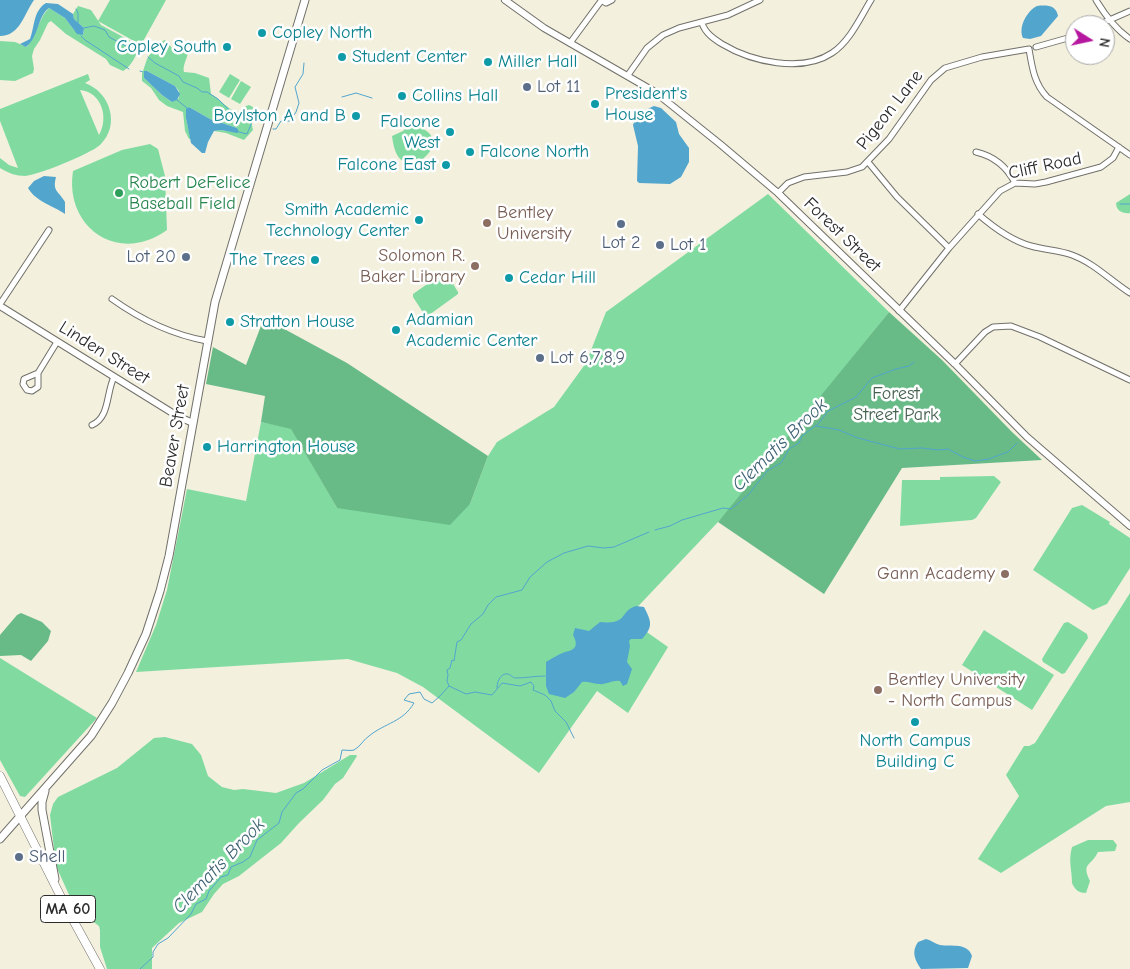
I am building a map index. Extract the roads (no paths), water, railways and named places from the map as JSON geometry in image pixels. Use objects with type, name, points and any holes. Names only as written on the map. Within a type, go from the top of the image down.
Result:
[{"type":"main road","name":"Beaver Street","points":[[0,839],[90,736],[126,678],[143,641],[165,572],[207,341],[220,283],[305,0]]},
{"type":"main road","name":"MA 60","points":[[0,776],[100,969]]},
{"type":"main road","points":[[47,787],[42,798],[42,810],[50,862],[58,889]]},
{"type":"street","name":"Forest Street","points":[[506,0],[544,28],[628,75],[675,106],[778,193],[955,364],[1027,437],[1130,526]]},
{"type":"street","points":[[570,43],[601,1],[606,3],[612,0]]},
{"type":"street","points":[[628,75],[644,52],[659,38],[674,29],[728,15],[760,0]]},
{"type":"street","points":[[702,23],[706,32],[716,40],[753,59],[779,63],[808,62],[820,59],[842,45],[870,0]]},
{"type":"street","points":[[1096,0],[1106,15]]},
{"type":"street","points":[[1115,17],[1130,11]]},
{"type":"street","points":[[1115,27],[1121,34],[1130,39]]},
{"type":"street","points":[[1036,47],[1065,39]]},
{"type":"street","name":"Pigeon Lane","points":[[778,193],[788,183],[804,177],[847,172],[855,170],[868,162],[889,139],[930,80],[945,68],[982,57],[1029,49],[1036,82],[1047,97],[1119,147]]},
{"type":"street","points":[[1119,147],[1130,155]]},
{"type":"street","name":"Cliff Road","points":[[898,311],[949,248],[1000,191],[1015,183],[1035,184],[1046,182],[1101,167],[1113,158],[1119,147]]},
{"type":"street","points":[[976,152],[991,157],[1002,165],[1012,176],[1015,183]]},
{"type":"street","points":[[868,162],[897,197],[949,248]]},
{"type":"street","points":[[978,214],[988,223],[1021,243],[1063,252],[1079,258],[1130,293]]},
{"type":"street","points":[[0,305],[49,230]]},
{"type":"street","points":[[112,299],[150,322],[207,341]]},
{"type":"street","name":"Linden Street","points":[[0,305],[178,417],[193,423]]},
{"type":"street","points":[[955,364],[985,332],[993,327],[1011,326],[1040,337],[1130,380]]},
{"type":"street","points":[[38,372],[57,342]]},
{"type":"street","points":[[92,424],[98,422],[102,416],[114,377]]},
{"type":"water","points":[[0,0],[34,0],[17,28],[7,35],[0,36]]},
{"type":"water","points":[[46,3],[58,4],[73,14],[74,19],[84,28],[83,35],[77,34],[65,18],[49,8],[42,16],[30,43],[26,47],[20,44],[30,39],[37,14]]},
{"type":"water","points":[[1037,6],[1053,8],[1058,16],[1041,36],[1030,39],[1023,38],[1024,20],[1033,8]]},
{"type":"water","points":[[144,71],[175,86],[180,94],[177,100],[172,102],[162,95],[144,78]]},
{"type":"water","points":[[654,106],[661,108],[676,122],[679,134],[689,148],[689,162],[681,177],[670,184],[639,183],[637,181],[638,146],[633,125],[635,120],[645,110]]},
{"type":"water","points":[[189,107],[210,119],[237,128],[239,132],[214,131],[205,153],[202,153],[191,143],[186,118],[186,109]]},
{"type":"water","points":[[44,176],[56,177],[55,186],[65,202],[65,214],[40,200],[28,188],[34,181]]},
{"type":"water","points":[[636,606],[644,607],[650,620],[650,627],[642,639],[631,639],[629,641],[627,662],[632,669],[627,684],[623,686],[620,681],[602,684],[582,682],[574,692],[565,698],[549,694],[546,686],[546,662],[574,649],[576,645],[573,635],[575,628],[589,631],[600,622],[620,620],[627,611]]},
{"type":"water","points":[[926,939],[940,945],[959,946],[967,949],[972,956],[968,968],[921,969],[914,953],[918,942]]},
{"type":"waterway","points":[[76,9],[78,23]]},
{"type":"waterway","points":[[84,28],[94,26],[105,30],[109,37],[139,53]]},
{"type":"waterway","points":[[81,36],[129,69]]},
{"type":"waterway","points":[[148,57],[179,76],[183,82],[218,99],[233,114],[252,122],[247,134],[239,132]]},
{"type":"waterway","points":[[273,129],[276,129],[281,121],[290,121],[296,112],[299,103],[295,87],[303,74],[304,63]]},
{"type":"waterway","points":[[342,97],[356,93],[372,98]]},
{"type":"waterway","points":[[177,100],[187,108]]},
{"type":"waterway","name":"Clematis Brook","points":[[1120,204],[1130,204]]},
{"type":"waterway","name":"Clematis Brook","points":[[655,530],[723,508],[731,509],[749,494],[767,471],[781,463],[789,449],[799,443],[802,436],[819,423],[828,411],[856,397],[872,378],[909,366],[914,362]]},
{"type":"waterway","points":[[816,426],[839,430],[858,438],[900,449],[948,449],[975,461],[989,459],[1008,452],[1017,443]]},
{"type":"waterway","name":"Clematis Brook","points":[[140,969],[153,957],[153,952],[158,944],[168,938],[191,914],[196,904],[206,899],[209,891],[221,877],[228,875],[231,867],[250,857],[257,840],[279,823],[282,812],[296,793],[303,789],[322,770],[340,760],[342,750],[354,750],[367,737],[405,714],[414,703],[404,700],[409,694],[420,692],[424,699],[432,703],[440,696],[449,686],[447,670],[450,668],[452,660],[454,661],[457,642],[461,640],[471,624],[483,614],[496,597],[522,590],[530,577],[547,562],[564,553],[588,546],[614,547],[649,532]]},
{"type":"waterway","points":[[497,688],[501,676],[505,674],[516,678],[545,676]]},
{"type":"waterway","points":[[449,686],[466,694],[475,692],[492,695],[502,683],[520,686],[531,682],[534,686],[533,690],[545,695],[551,701],[555,711],[566,722],[574,738]]},
{"type":"place","name":"Copley North","points":[[262,33]]},
{"type":"place","name":"Copley South","points":[[227,47]]},
{"type":"place","name":"Student Center","points":[[342,57]]},
{"type":"place","name":"Miller Hall","points":[[488,62]]},
{"type":"place","name":"Lot 11","points":[[527,87]]},
{"type":"place","name":"Collins Hall","points":[[402,96]]},
{"type":"place","name":"President's House","points":[[595,104]]},
{"type":"place","name":"Boylston A and B","points":[[356,116]]},
{"type":"place","name":"Falcone West","points":[[450,132]]},
{"type":"place","name":"Falcone North","points":[[470,152]]},
{"type":"place","name":"Falcone East","points":[[446,165]]},
{"type":"place","name":"Robert DeFelice Baseball Field","points":[[119,193]]},
{"type":"place","name":"Smith Academic Technology Center","points":[[419,220]]},
{"type":"place","name":"Bentley University","points":[[487,223]]},
{"type":"place","name":"Lot 2","points":[[621,224]]},
{"type":"place","name":"Lot 1","points":[[660,245]]},
{"type":"place","name":"Lot 20","points":[[186,257]]},
{"type":"place","name":"The Trees","points":[[315,260]]},
{"type":"place","name":"Solomon R. Baker Library","points":[[475,266]]},
{"type":"place","name":"Cedar Hill","points":[[509,278]]},
{"type":"place","name":"Stratton House","points":[[230,322]]},
{"type":"place","name":"Adamian Academic Center","points":[[396,330]]},
{"type":"place","name":"Lot 6,7,8,9","points":[[540,358]]},
{"type":"place","name":"Harrington House","points":[[207,447]]},
{"type":"place","name":"Gann Academy","points":[[1005,574]]},
{"type":"place","name":"Bentley University - North Campus","points":[[878,690]]},
{"type":"place","name":"North Campus Building C","points":[[915,722]]},
{"type":"place","name":"Shell","points":[[19,857]]},
{"type":"park label","name":"Forest Street Park","points":[[896,404]]}]
